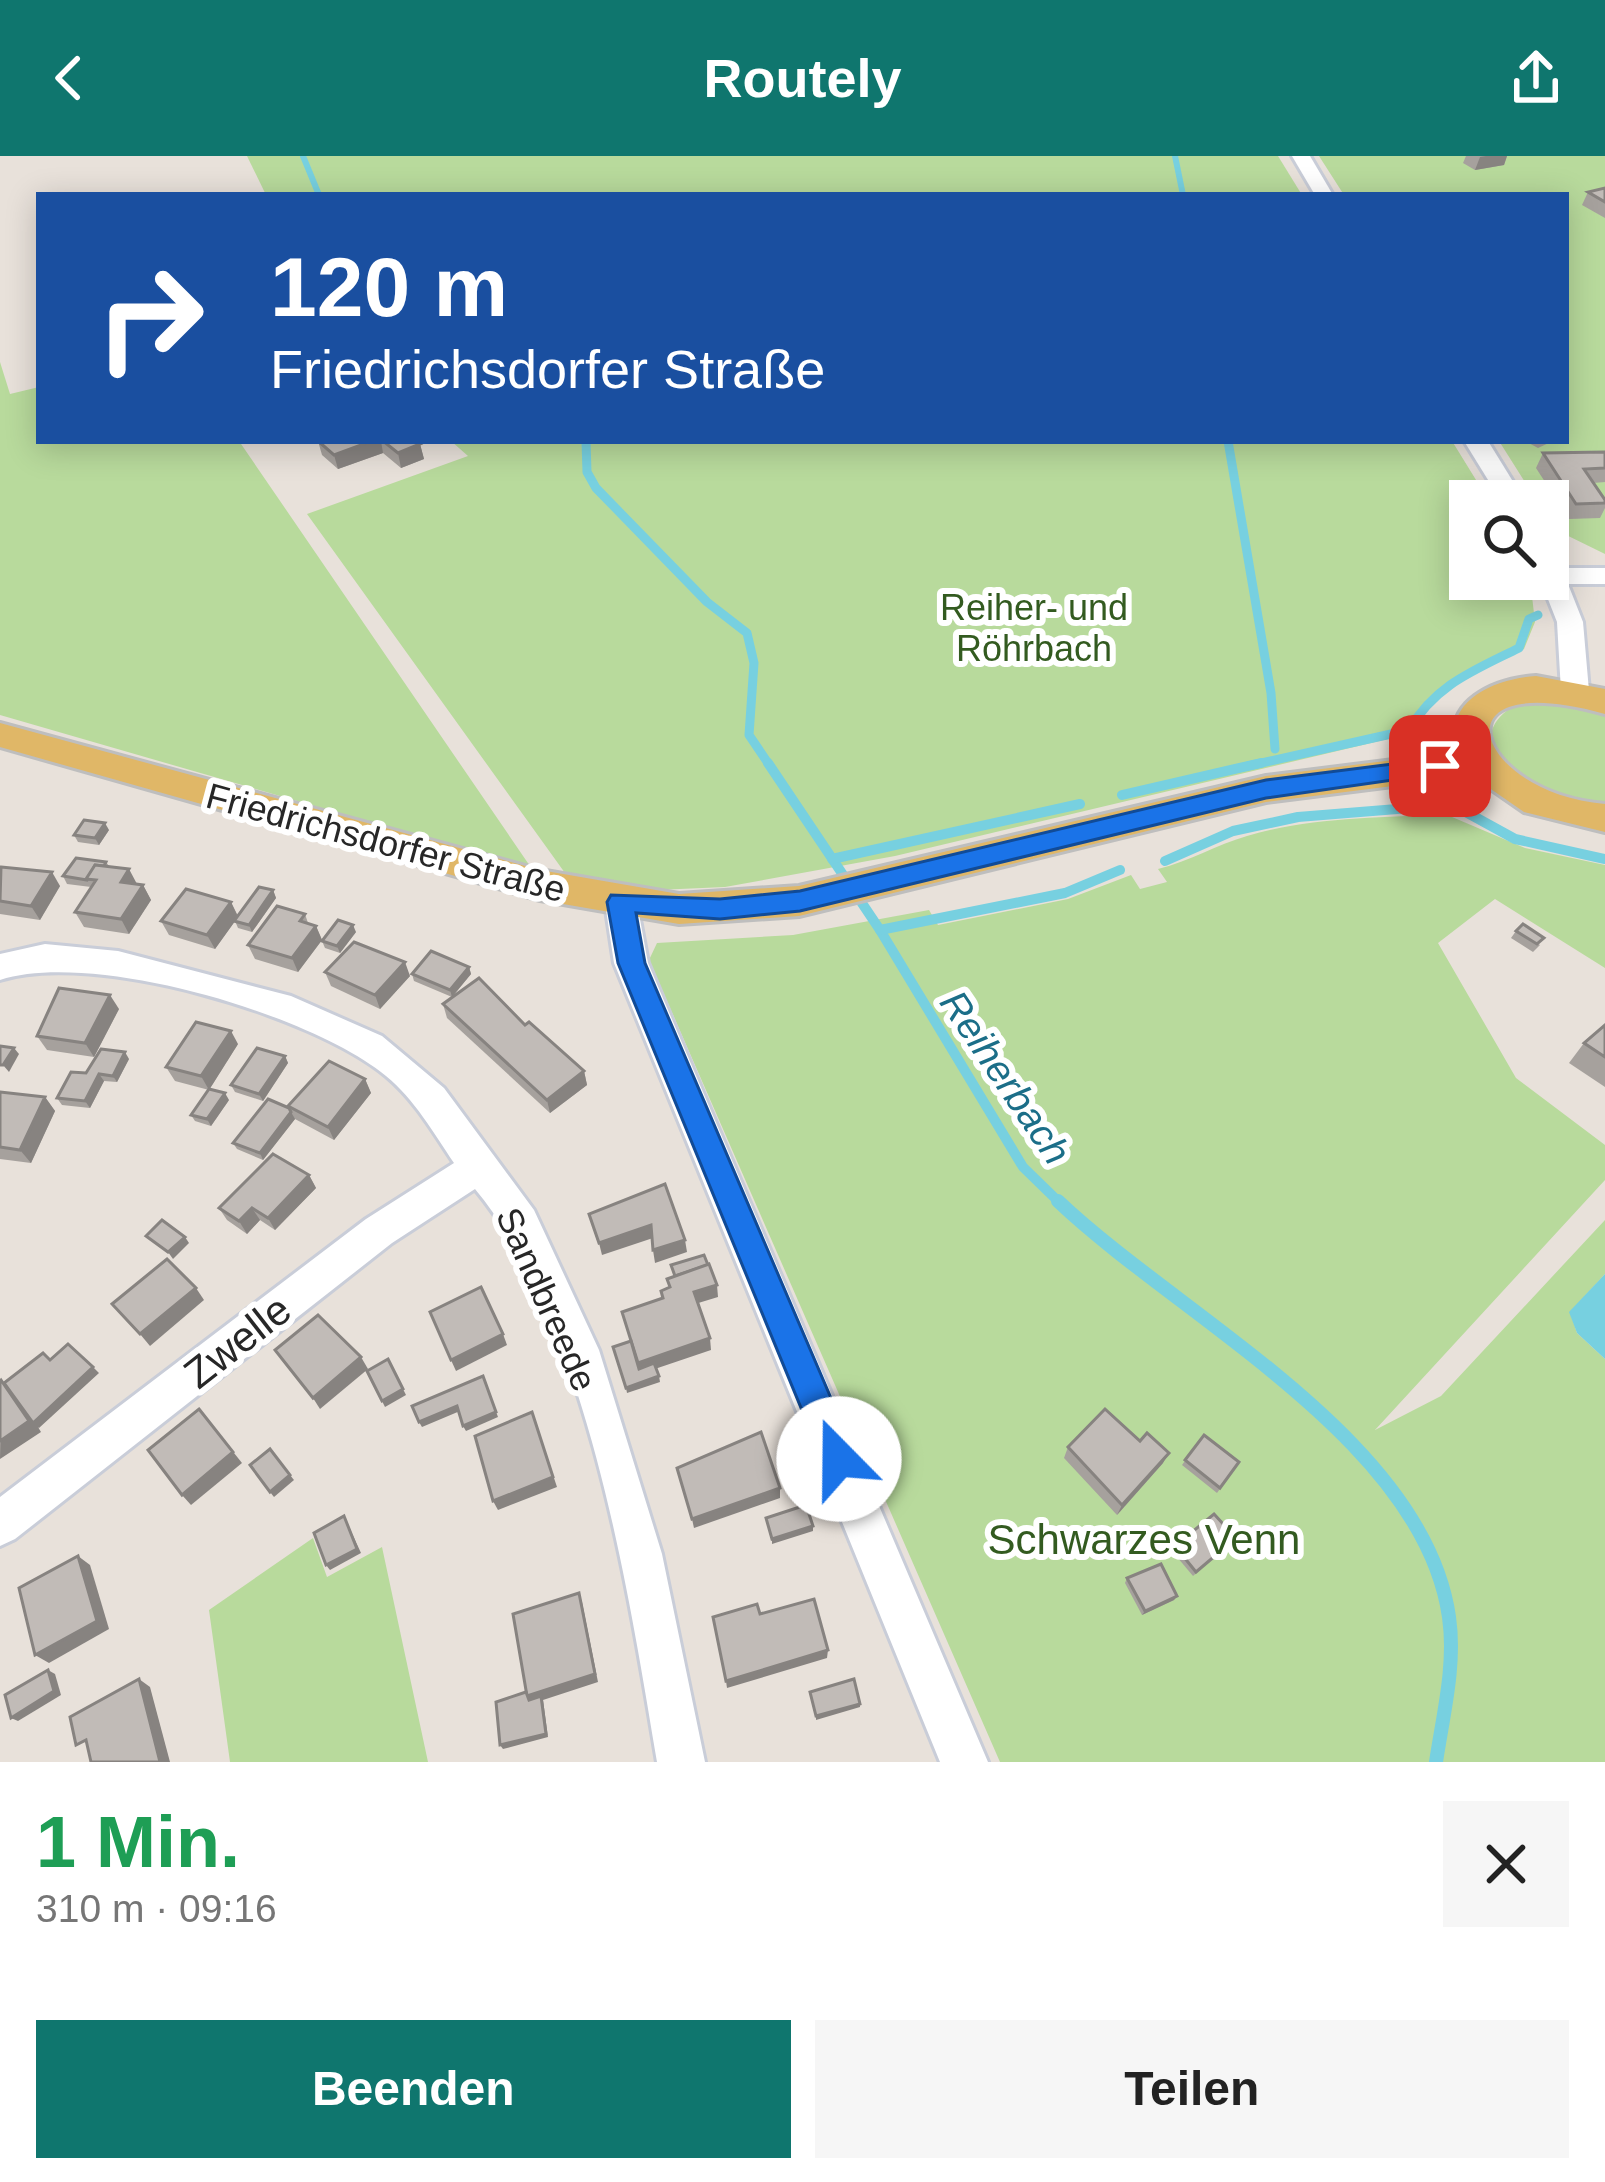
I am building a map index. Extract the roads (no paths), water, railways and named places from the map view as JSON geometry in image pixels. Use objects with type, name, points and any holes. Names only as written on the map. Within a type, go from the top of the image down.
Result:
[{"type":"main road","points":[[1590,696],[1522,688],[1492,699],[1474,718],[1473,740],[1482,762],[1528,800],[1558,812],[1605,818]]},
{"type":"main road","name":"Friedrichsdorfer Straße","points":[[0,735],[540,885],[620,902],[720,909],[854,890],[1266,789],[1482,762]]},
{"type":"street","points":[[1301,156],[1322,192]]},
{"type":"street","points":[[1478,444],[1500,480]]},
{"type":"street","points":[[1569,573],[1605,576]]},
{"type":"street","points":[[1561,600],[1590,696]]},
{"type":"street","points":[[620,902],[631,963],[964,1762]]},
{"type":"street","name":"Sandbreede","points":[[0,967],[43,956],[118,964],[216,987],[347,1035],[417,1082],[520,1220],[579,1355],[633,1530],[681,1762]]},
{"type":"street","name":"Zwelle","points":[[0,1524],[379,1231],[479,1167]]},
{"type":"water","points":[[1605,1274],[1605,1359],[1577,1333],[1569,1312]]},
{"type":"waterway","name":"Reiherbach","points":[[303,156],[318,192]]},
{"type":"waterway","points":[[1175,156],[1182,192]]},
{"type":"waterway","name":"Reiherbach","points":[[586,444],[587,472],[596,488],[707,602],[747,633],[754,663],[749,735],[770,766]]},
{"type":"waterway","points":[[1229,444],[1271,693],[1275,749]]},
{"type":"waterway","points":[[1248,766],[1409,730],[1443,690],[1519,648],[1529,619],[1538,615]]},
{"type":"waterway","name":"Reiherbach","points":[[768,763],[832,859]]},
{"type":"waterway","points":[[1122,795],[1261,763]]},
{"type":"waterway","points":[[832,859],[1080,804]]},
{"type":"waterway","points":[[1165,861],[1233,831],[1298,817],[1422,807],[1464,811],[1515,839],[1605,859]]},
{"type":"waterway","name":"Reiherbach","points":[[832,859],[880,930]]},
{"type":"waterway","points":[[880,930],[1065,893],[1120,870]]},
{"type":"waterway","name":"Reiherbach","points":[[880,930],[1023,1167],[1061,1204]]},
{"type":"waterway","name":"Reiherbach","points":[[1058,1201],[1290,1386],[1346,1438],[1395,1494],[1430,1553],[1449,1617],[1450,1672],[1436,1762]]},
{"type":"park label","name":"Reiher- und Röhrbach","points":[[1034,628]]},
{"type":"park label","name":"Schwarzes Venn","points":[[1144,1539]]}]
